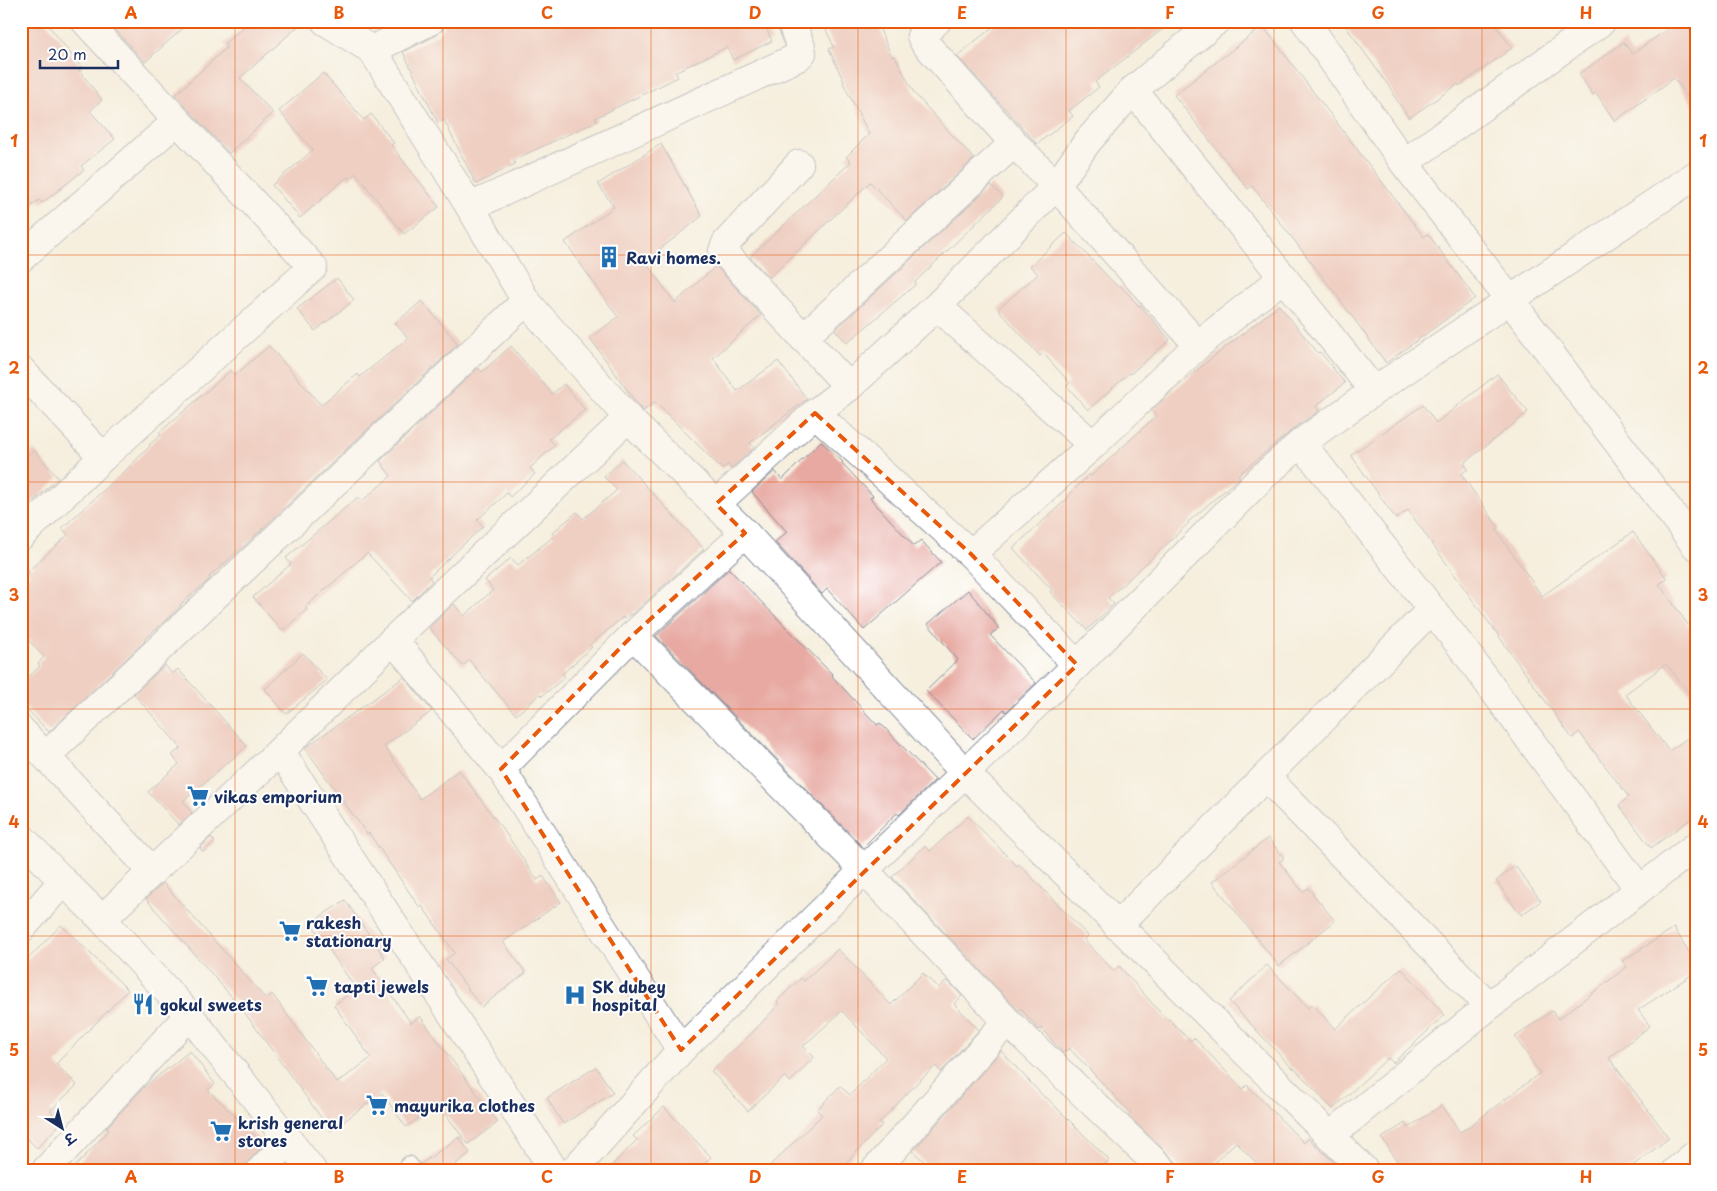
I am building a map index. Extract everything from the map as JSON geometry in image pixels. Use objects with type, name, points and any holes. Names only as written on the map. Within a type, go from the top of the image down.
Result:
[{"type":"street","points":[[21,536],[103,457],[313,267],[85,21]]},
{"type":"street","points":[[325,21],[372,50],[470,206],[526,301],[628,418],[745,532],[965,772],[1117,926],[1331,1135],[1364,1170]]},
{"type":"street","points":[[372,50],[430,21]]},
{"type":"street","points":[[470,206],[798,56],[802,53],[801,47],[791,21]]},
{"type":"street","points":[[937,21],[922,36],[924,42],[1198,345]]},
{"type":"street","points":[[716,504],[816,413],[849,387],[937,306],[1056,186],[1088,140],[1133,90],[1216,21]]},
{"type":"street","points":[[1305,21],[1404,163],[1696,546]]},
{"type":"street","points":[[1404,163],[1602,21]]},
{"type":"street","points":[[1133,90],[1374,390]]},
{"type":"street","points":[[21,258],[177,121]]},
{"type":"street","points":[[804,338],[1014,143]]},
{"type":"street","points":[[799,164],[726,243],[723,251],[849,387]]},
{"type":"street","points":[[574,1170],[681,1050],[1077,665],[1261,478],[1301,443],[1374,390],[1696,175]]},
{"type":"street","points":[[971,554],[1093,445],[1198,345],[1284,277]]},
{"type":"street","points":[[46,756],[526,301]]},
{"type":"street","points":[[937,306],[1093,445]]},
{"type":"street","points":[[21,370],[103,457]]},
{"type":"street","points":[[816,413],[971,554],[1077,665]]},
{"type":"street","points":[[102,919],[628,418]]},
{"type":"street","points":[[1301,443],[1464,650],[1639,889]]},
{"type":"street","points":[[501,769],[633,635],[745,532]]},
{"type":"street","points":[[1117,926],[1432,610]]},
{"type":"street","points":[[633,635],[864,870],[1007,1021],[1163,1170]]},
{"type":"street","points":[[393,640],[501,769],[681,1050]]},
{"type":"street","points":[[21,730],[152,871]]},
{"type":"street","points":[[280,751],[554,1170]]},
{"type":"street","points":[[1266,777],[1489,1006]]},
{"type":"street","points":[[21,837],[102,919],[189,1015],[312,1170]]},
{"type":"street","points":[[1331,1135],[1489,1006],[1696,846]]},
{"type":"street","points":[[21,929],[63,881]]},
{"type":"street","points":[[46,1170],[189,1015]]},
{"type":"street","points":[[888,1166],[1007,1021]]},
{"type":"street","points":[[261,1170],[288,1141]]},
{"type":"street","points":[[1677,1170],[1696,1154]]},
{"type":"lane","points":[[403,1170],[409,1164],[414,1170]]},
{"type":"highlighted area","points":[[815,413],[971,554],[1077,665],[681,1050],[501,769],[633,635],[745,533],[716,504]]},
{"type":"building","points":[[21,21],[45,21],[82,68],[79,70],[102,100],[90,111],[115,139],[81,166],[84,170],[42,203],[39,200],[21,214]]},
{"type":"building","points":[[107,21],[191,21],[145,62]]},
{"type":"building","points":[[250,21],[304,21],[240,78],[273,113],[229,153],[175,95],[227,47],[224,44]]},
{"type":"building","points":[[446,21],[763,21],[772,41],[733,60],[727,47],[675,72],[678,77],[595,118],[597,121],[513,160],[515,164],[476,184],[444,120],[438,123],[403,52],[437,35],[443,29]]},
{"type":"building","points":[[822,21],[876,21],[892,57],[895,56],[914,93],[974,159],[907,221],[870,182],[769,278],[750,257],[851,162],[846,157],[869,134],[843,83],[829,49],[834,47]]},
{"type":"building","points":[[1000,21],[1173,21],[1095,82],[1099,87],[1069,111],[1073,116],[1037,144],[957,56]]},
{"type":"building","points":[[1342,21],[1493,21],[1512,48],[1459,86],[1458,84],[1409,118],[1393,92]]},
{"type":"building","points":[[1679,21],[1683,21],[1696,40],[1696,109],[1674,78],[1615,121],[1596,93],[1593,95],[1579,74],[1624,42],[1632,54]]},
{"type":"building","points":[[1263,26],[1424,237],[1428,234],[1475,298],[1386,363],[1338,297],[1252,186],[1248,189],[1174,95]]},
{"type":"building","points":[[323,73],[364,120],[371,114],[394,143],[391,145],[439,207],[404,234],[356,173],[349,179],[347,177],[300,218],[272,185],[313,150],[279,111]]},
{"type":"building","points":[[661,144],[702,216],[645,261],[675,303],[716,266],[761,315],[713,358],[737,391],[778,361],[807,399],[750,443],[754,448],[731,469],[728,464],[722,469],[655,402],[643,411],[640,408],[590,338],[618,317],[565,242],[614,207],[598,184]]},
{"type":"building","points":[[991,185],[1003,197],[915,282],[916,284],[847,343],[835,330]]},
{"type":"building","points":[[1066,233],[1118,287],[1120,285],[1140,305],[1170,340],[1129,373],[1088,410],[1067,386],[1070,383],[1043,353],[1040,356],[998,309],[1038,274],[1030,266]]},
{"type":"building","points":[[337,278],[354,300],[315,331],[297,309]]},
{"type":"building","points":[[422,301],[458,344],[209,577],[210,579],[180,605],[49,732],[21,703],[21,684],[40,666],[38,664],[44,657],[21,632],[21,582],[30,574],[28,571],[68,535],[62,528],[126,470],[161,435],[159,433],[231,370],[235,375],[269,346],[321,405],[358,374],[360,377],[408,338],[395,323]]},
{"type":"building","points":[[1279,305],[1345,383],[1316,406],[1319,411],[1297,426],[1238,475],[1240,477],[1188,522],[1108,598],[1114,604],[1087,630],[1050,592],[1052,590],[1013,548],[1069,497],[1089,475],[1091,476],[1156,416],[1152,410],[1168,395]]},
{"type":"building","points":[[511,346],[552,394],[564,384],[585,410],[549,439],[555,445],[530,468],[535,474],[510,497],[507,493],[477,520],[483,526],[429,577],[432,581],[412,601],[367,553],[305,607],[307,609],[282,631],[253,597],[291,564],[286,558],[358,497],[362,501],[391,476],[380,461],[478,368],[482,372]]},
{"type":"building","points":[[1497,374],[1528,412],[1464,463],[1468,469],[1461,474],[1499,528],[1496,530],[1542,596],[1633,532],[1667,579],[1659,584],[1696,636],[1696,701],[1666,664],[1625,694],[1669,751],[1696,732],[1696,815],[1651,848],[1619,805],[1629,797],[1579,732],[1572,738],[1408,510],[1396,519],[1351,455],[1423,405],[1436,423]]},
{"type":"building","points":[[821,441],[843,462],[873,496],[870,498],[914,546],[921,540],[941,562],[864,630],[827,589],[822,594],[775,542],[787,532],[752,492],[775,471],[782,480]]},
{"type":"building","points":[[34,450],[58,478],[21,513],[21,461]]},
{"type":"building","points":[[622,460],[704,549],[631,615],[625,619],[623,617],[590,645],[592,647],[562,674],[565,677],[542,696],[540,694],[516,715],[469,660],[463,666],[429,628],[454,604],[464,616],[493,590],[485,580],[511,558],[518,565],[554,536],[552,533],[577,512],[583,519],[617,490],[604,477]]},
{"type":"building","points":[[729,569],[833,675],[877,725],[880,723],[935,780],[899,815],[897,813],[863,847],[656,636]]},
{"type":"building","points":[[968,590],[999,628],[990,635],[1036,683],[1006,712],[1004,709],[973,739],[926,691],[958,660],[928,624]]},
{"type":"building","points":[[303,653],[327,680],[286,714],[265,689]]},
{"type":"building","points":[[165,665],[172,674],[178,669],[247,746],[183,801],[192,813],[179,825],[148,792],[179,764],[172,755],[181,748],[134,694]]},
{"type":"building","points":[[404,677],[432,711],[384,746],[420,799],[459,770],[507,835],[537,880],[543,876],[561,902],[503,942],[526,973],[481,1007],[446,959],[455,953],[422,906],[420,908],[369,833],[367,834],[305,748]]},
{"type":"building","points":[[968,816],[1017,866],[1019,864],[1088,936],[1084,940],[1114,971],[1119,966],[1167,1020],[1169,1019],[1190,1041],[1194,1038],[1243,1089],[1247,1085],[1304,1143],[1308,1138],[1342,1170],[1263,1170],[1236,1142],[1207,1170],[1184,1170],[1128,1115],[1131,1113],[1069,1048],[1063,1053],[1041,1028],[1039,1030],[1021,1009],[1018,1010],[892,877],[925,846],[930,851]]},
{"type":"building","points":[[211,837],[215,842],[203,852],[200,848]]},
{"type":"building","points":[[1268,838],[1284,858],[1279,862],[1303,892],[1308,888],[1335,921],[1279,966],[1212,882]]},
{"type":"building","points":[[1515,866],[1541,901],[1521,915],[1496,881]]},
{"type":"building","points":[[163,883],[266,999],[272,994],[337,1083],[371,1058],[334,1005],[356,989],[311,923],[345,900],[385,958],[372,968],[411,1023],[420,1016],[498,1122],[468,1144],[438,1104],[406,1127],[382,1093],[331,1131],[239,1005],[146,899]]},
{"type":"building","points":[[61,925],[128,990],[56,1064],[77,1085],[50,1111],[62,1122],[37,1148],[21,1133],[21,966]]},
{"type":"building","points":[[1674,928],[1696,963],[1696,972],[1638,1010],[1650,1026],[1609,1058],[1669,1138],[1627,1170],[1403,1170],[1382,1138],[1405,1123],[1408,1128],[1442,1105],[1460,1132],[1467,1128],[1540,1073],[1515,1037],[1552,1011],[1558,1019],[1627,967],[1622,961]]},
{"type":"building","points":[[838,949],[891,1005],[923,973],[938,988],[947,980],[962,996],[954,1004],[979,1030],[941,1072],[936,1066],[920,1080],[879,1123],[882,1125],[839,1170],[765,1170],[822,1115],[817,1110],[840,1086],[850,1095],[886,1058],[842,1011],[803,1046],[814,1057],[790,1082],[785,1076],[748,1111],[711,1071],[752,1033],[779,1004],[777,1001],[801,978],[804,981]]},
{"type":"building","points":[[1267,965],[1308,1008],[1312,1004],[1335,1029],[1401,968],[1445,1015],[1393,1063],[1388,1058],[1333,1109],[1229,1001]]},
{"type":"building","points":[[190,1051],[215,1084],[208,1090],[264,1144],[241,1170],[72,1170],[109,1130],[106,1128],[144,1087]]},
{"type":"building","points":[[1001,1051],[1045,1098],[1109,1160],[1099,1170],[933,1170],[913,1151]]},
{"type":"building","points":[[596,1067],[613,1093],[563,1124],[547,1098]]},
{"type":"building","points":[[664,1107],[711,1157],[698,1170],[607,1170],[637,1140],[633,1136]]},
{"type":"building","points":[[459,1137],[470,1153],[448,1170],[423,1170],[421,1164]]},
{"type":"place","name":"Ravi homes.","points":[[609,257]]},
{"type":"place","name":"vikas emporium","points":[[198,796]]},
{"type":"place","name":"rakesh stationary","points":[[290,931]]},
{"type":"place","name":"tapti jewels","points":[[317,986]]},
{"type":"place","name":"SK dubey hospital","points":[[575,995]]},
{"type":"place","name":"gokul sweets","points":[[143,1004]]},
{"type":"place","name":"mayurika clothes","points":[[377,1105]]},
{"type":"place","name":"krish general stores","points":[[221,1131]]}]
